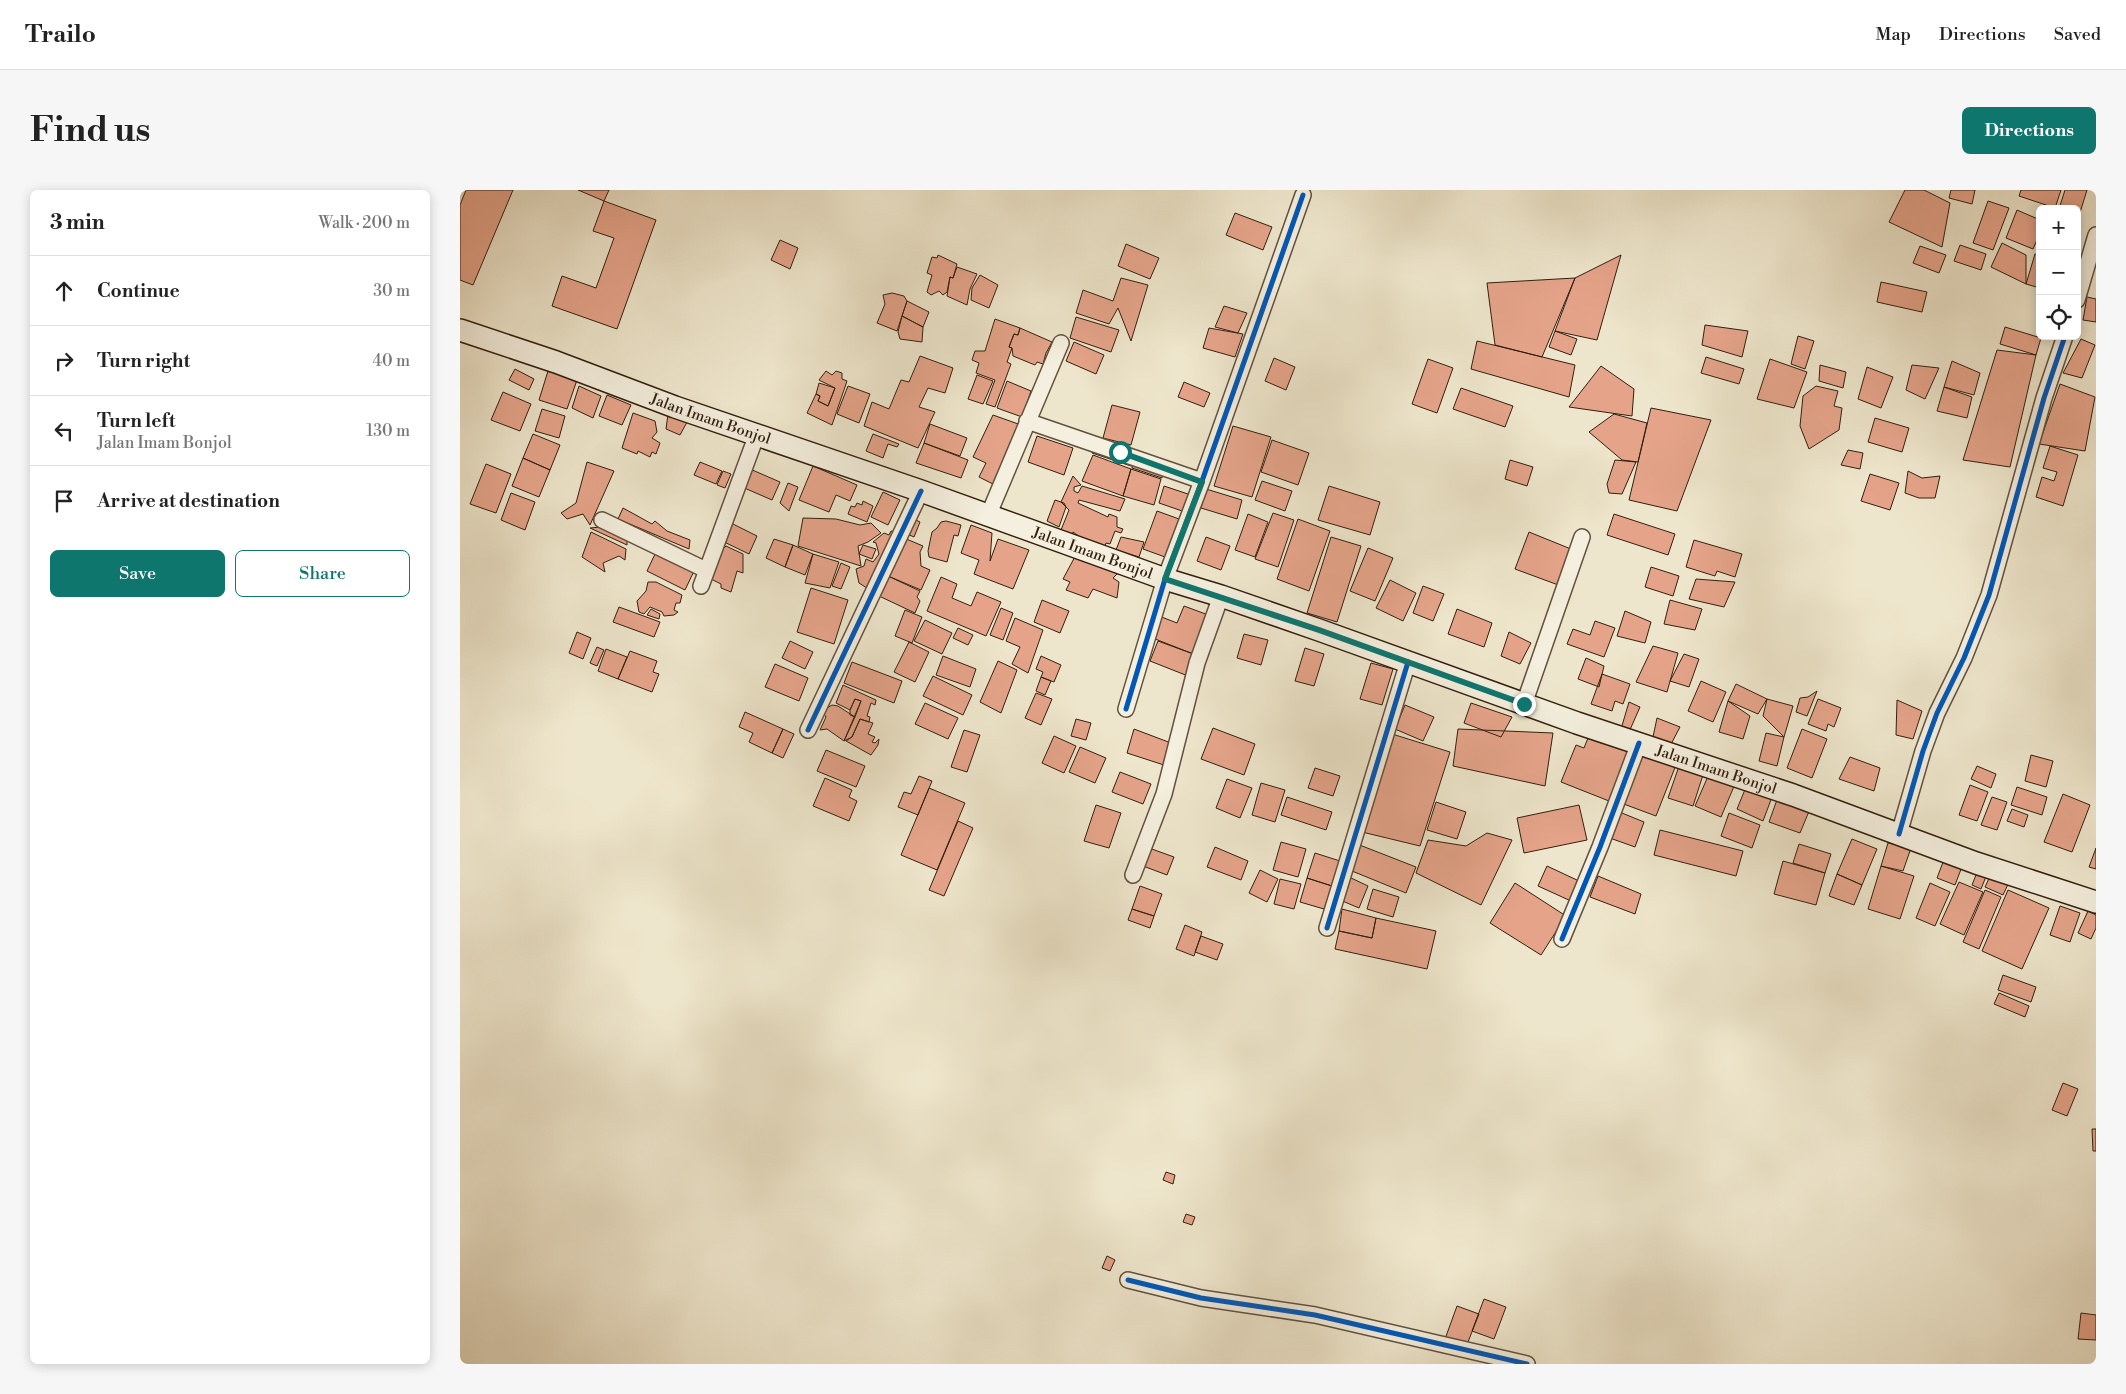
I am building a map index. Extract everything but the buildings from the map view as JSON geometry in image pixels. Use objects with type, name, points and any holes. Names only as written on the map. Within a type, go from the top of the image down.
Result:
[{"type":"main road","name":"Jalan Imam Bonjol","points":[[460,330],[921,491],[1165,579],[1221,596],[1524,704],[1793,795],[1976,863],[2096,902]]},
{"type":"street","points":[[1126,709],[1165,579],[1202,482],[1303,195]]},
{"type":"street","points":[[2085,292],[2096,236]]},
{"type":"street","points":[[1899,834],[1923,752],[1937,713],[1964,658],[1989,595],[2044,398],[2064,340]]},
{"type":"street","points":[[988,516],[1061,343]]},
{"type":"street","points":[[1027,421],[1202,482]]},
{"type":"street","points":[[701,586],[757,434]]},
{"type":"street","points":[[808,730],[921,491]]},
{"type":"street","points":[[602,520],[706,570]]},
{"type":"street","points":[[1524,704],[1582,537]]},
{"type":"street","points":[[1133,875],[1164,794],[1197,663],[1221,596]]},
{"type":"street","points":[[1327,928],[1408,662]]},
{"type":"street","points":[[1562,939],[1639,743]]},
{"type":"street","points":[[1128,1280],[1201,1298],[1315,1315],[1527,1364]]},
{"type":"cycle path","points":[[1126,709],[1165,579],[1202,481],[1303,195]]},
{"type":"cycle path","points":[[1899,834],[1923,751],[1937,713],[1964,658],[1989,595],[2044,398],[2064,340]]},
{"type":"cycle path","points":[[808,730],[921,491]]},
{"type":"cycle path","points":[[1327,928],[1408,662]]},
{"type":"cycle path","points":[[1562,939],[1600,847],[1639,743]]},
{"type":"cycle path","points":[[1128,1280],[1201,1298],[1315,1315],[1527,1364]]},
{"type":"route","points":[[1120,452],[1202,482],[1165,579],[1319,630],[1524,704]]}]
